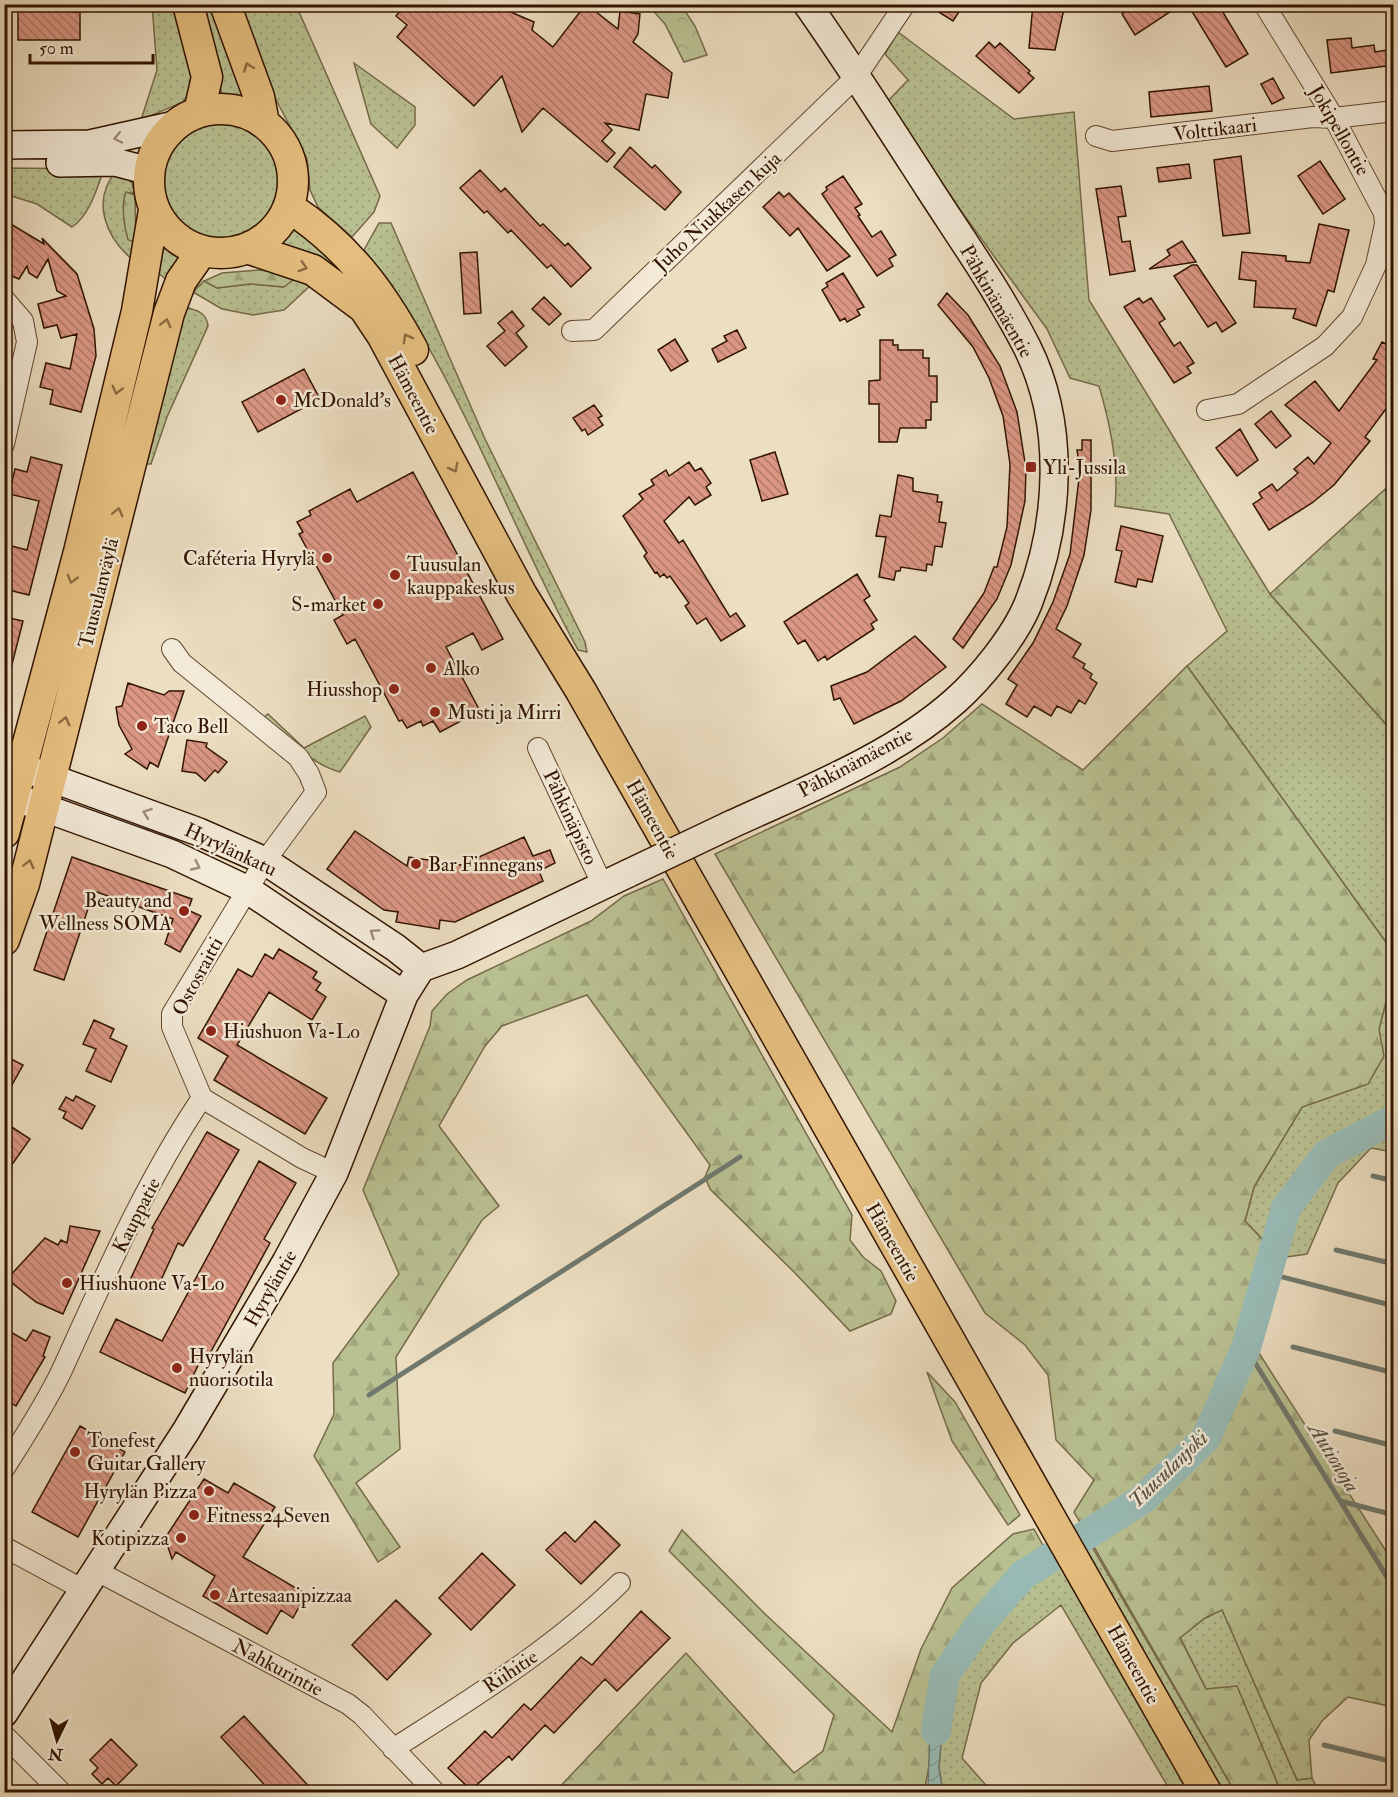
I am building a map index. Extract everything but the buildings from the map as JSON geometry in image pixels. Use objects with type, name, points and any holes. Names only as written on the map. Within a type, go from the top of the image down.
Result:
[{"type":"main road","points":[[187,118],[226,109],[253,116],[279,138],[289,155],[294,181],[289,207],[275,230],[265,239],[247,248],[228,253],[202,251],[179,240],[160,221],[154,210],[148,184],[149,171],[157,146],[187,118],[207,76],[188,4]]},
{"type":"main road","points":[[225,4],[259,97],[264,123]]},
{"type":"main road","name":"Hämeentie","points":[[289,207],[314,226],[371,280],[389,305],[532,575],[581,691]]},
{"type":"main road","name":"Tuusulanväylä","points":[[4,833],[80,552],[137,311],[154,210]]},
{"type":"main road","name":"Hämeentie","points":[[247,248],[313,270],[364,308],[382,335],[522,595],[581,691],[1206,1792]]},
{"type":"main road","name":"Tuusulanväylä","points":[[4,940],[24,884],[169,313],[180,281],[202,251]]},
{"type":"street","name":"Pähkinämäentie","points":[[421,968],[457,955],[886,750],[920,729],[957,699],[996,656],[1027,606],[1045,551],[1053,496],[1053,456],[1049,418],[1027,348],[980,267],[807,4]]},
{"type":"street","name":"Juho Niukkasen kuja","points":[[572,331],[594,330],[855,77],[906,4]]},
{"type":"street","name":"Jokipellontie","points":[[1207,410],[1238,404],[1325,346],[1352,317],[1376,265],[1385,224],[1384,213],[1334,118],[1264,4]]},
{"type":"street","name":"Volttikaari","points":[[1096,136],[1112,141],[1313,117],[1334,118],[1394,111]]},
{"type":"street","points":[[4,146],[90,144],[187,118]]},
{"type":"street","points":[[4,161],[115,162],[149,171]]},
{"type":"street","points":[[4,299],[23,321],[27,342],[4,444]]},
{"type":"street","name":"Ostosraitti","points":[[172,649],[182,663],[298,757],[309,774],[316,792],[265,861],[172,1014],[172,1028],[202,1098]]},
{"type":"street","name":"Pähkinäpisto","points":[[538,748],[603,886]]},
{"type":"street","name":"Hyrylänkatu","points":[[21,767],[199,832],[265,861],[396,948],[421,968]]},
{"type":"street","name":"Hyrylänkatu","points":[[14,796],[172,854],[248,891],[404,995]]},
{"type":"street","name":"Hyryläntie","points":[[4,1713],[210,1393],[334,1173],[404,995],[421,968]]},
{"type":"street","points":[[202,1098],[302,1158],[334,1173]]},
{"type":"street","name":"Kauppatie","points":[[4,1469],[62,1370],[72,1342],[137,1210],[182,1128],[202,1098]]},
{"type":"street","name":"Nahkurintie","points":[[4,1547],[91,1581],[348,1704],[362,1715],[435,1792]]},
{"type":"street","name":"Riihitie","points":[[393,1749],[535,1654],[588,1614],[620,1583]]},
{"type":"street","points":[[4,1735],[61,1792]]},
{"type":"green space","points":[[152,5],[174,5],[189,55],[191,81],[189,92],[183,102],[141,120],[157,70]]},
{"type":"green space","points":[[199,5],[213,5],[246,99],[222,95]]},
{"type":"green space","points":[[239,5],[296,5],[380,196],[374,212],[352,237],[318,207],[310,190],[307,159],[271,90]]},
{"type":"green space","points":[[648,5],[681,5],[695,26],[707,55],[684,62],[665,24]]},
{"type":"green space","points":[[898,32],[1014,119],[1074,112],[1089,300],[1270,594],[1393,732],[1393,952],[1187,666],[1227,631],[1169,514],[1115,506],[1116,476],[1113,445],[1099,386],[1070,378],[1047,329],[884,105],[908,80],[885,54]]},
{"type":"green space","points":[[354,63],[415,107],[415,125],[397,148],[371,124]]},
{"type":"green space","points":[[222,120],[245,125],[256,130],[265,138],[273,147],[278,158],[283,181],[278,204],[273,215],[265,224],[256,232],[245,237],[222,242],[199,237],[188,232],[179,224],[171,215],[166,204],[161,181],[166,158],[171,147],[179,138],[188,130],[199,125]]},
{"type":"green space","points":[[4,168],[104,169],[96,193],[84,216],[72,227],[37,204],[5,194]]},
{"type":"green space","points":[[117,170],[132,183],[135,195],[131,192],[136,242],[134,261],[116,241],[105,218],[104,194]]},
{"type":"green space","points":[[126,192],[135,195],[136,242],[128,240],[125,228],[123,209]]},
{"type":"green space","points":[[379,223],[391,223],[485,439],[585,642],[587,652],[578,650],[552,600],[479,445],[427,344],[397,296],[364,250]]},
{"type":"green space","points":[[295,227],[335,259],[326,269],[276,250]]},
{"type":"green space","points":[[161,242],[169,252],[180,259],[171,269],[167,280],[157,272]]},
{"type":"green space","points":[[260,270],[287,274],[294,279],[284,287],[250,284],[217,288],[204,281],[222,273]]},
{"type":"green space","points":[[294,279],[310,286],[284,310],[253,315],[222,309],[193,292],[204,281],[217,288],[250,284],[283,287]]},
{"type":"green space","points":[[185,307],[203,315],[208,326],[167,417],[151,464],[142,464]]},
{"type":"green space","points":[[1393,482],[1393,732],[1270,594]]},
{"type":"green space","points":[[1187,666],[1393,952],[1393,975],[1379,1029],[1384,1056],[1368,1084],[1302,1107],[1254,1187],[1245,1221],[1280,1258],[1272,1272],[1255,1347],[1393,1562],[1393,1707],[1348,1697],[1322,1721],[1309,1740],[1312,1778],[1297,1780],[1222,1610],[1205,1618],[1180,1638],[1206,1689],[1237,1686],[1281,1792],[1235,1792],[1074,1512],[1094,1480],[1056,1440],[1048,1375],[1025,1345],[985,1313],[715,854],[900,767],[943,738],[982,704],[1083,770]]},
{"type":"green space","points":[[268,714],[304,748],[365,716],[371,727],[340,772],[319,763],[299,749],[264,717]]},
{"type":"green space","points":[[663,879],[852,1215],[850,1240],[863,1257],[881,1271],[896,1301],[891,1314],[850,1331],[710,1189],[705,1177],[710,1165],[587,995],[502,1026],[485,1046],[439,1126],[499,1206],[482,1220],[396,1357],[400,1449],[356,1483],[400,1547],[378,1562],[314,1456],[334,1414],[333,1363],[399,1274],[363,1190],[430,1026],[432,1011],[447,994],[467,980],[591,921],[624,896]]},
{"type":"green space","points":[[1393,975],[1393,1152],[1371,1148],[1338,1183],[1307,1254],[1280,1258],[1245,1221],[1254,1187],[1302,1107],[1368,1084],[1383,1056],[1379,1029]]},
{"type":"green space","points":[[927,1372],[955,1402],[1020,1515],[1008,1525],[952,1441]]},
{"type":"green space","points":[[1034,1529],[1051,1560],[1024,1578],[982,1623],[946,1677],[942,1733],[936,1731],[924,1792],[555,1792],[686,1653],[794,1773],[823,1751],[834,1715],[669,1551],[682,1530],[765,1614],[892,1732],[921,1649],[952,1588],[1013,1534]]},
{"type":"green space","points":[[1087,1538],[1235,1792],[1171,1792],[1061,1605],[1013,1643],[981,1683],[962,1758],[992,1792],[943,1792],[939,1768],[946,1677],[982,1623],[1024,1578]]},
{"type":"green space","points":[[1222,1609],[1297,1780],[1312,1778],[1319,1792],[1281,1792],[1237,1687],[1206,1689],[1180,1637],[1205,1618]]},
{"type":"water","points":[[930,1731],[942,1733],[939,1768],[943,1792],[924,1792],[928,1784]]},
{"type":"waterway","name":"Tuusulanjoki","points":[[936,1731],[945,1675],[981,1623],[1023,1575],[1143,1499],[1206,1438],[1246,1348],[1286,1208],[1327,1154],[1394,1119]]},
{"type":"waterway","points":[[369,1395],[740,1157]]},
{"type":"waterway","points":[[1373,1176],[1394,1181]]},
{"type":"waterway","points":[[1336,1250],[1394,1264]]},
{"type":"waterway","points":[[1267,1273],[1394,1306]]},
{"type":"waterway","points":[[1293,1347],[1394,1373]]},
{"type":"waterway","name":"Autionoja","points":[[1246,1348],[1390,1582],[1394,1583]]},
{"type":"waterway","points":[[1335,1431],[1394,1446]]},
{"type":"waterway","points":[[1340,1501],[1394,1515]]},
{"type":"waterway","points":[[1324,1745],[1394,1762]]},
{"type":"place","name":"McDonald's","points":[[281,400]]},
{"type":"place","name":"Yli-Jussila","points":[[1031,467]]},
{"type":"place","name":"Caféteria Hyrylä","points":[[327,558]]},
{"type":"place","name":"Tuusulan kauppakeskus","points":[[395,575]]},
{"type":"place","name":"S-market","points":[[378,604]]},
{"type":"place","name":"Alko","points":[[431,668]]},
{"type":"place","name":"Hiusshop","points":[[394,689]]},
{"type":"place","name":"Musti ja Mirri","points":[[435,712]]},
{"type":"place","name":"Taco Bell","points":[[142,726]]},
{"type":"place","name":"Bar Finnegans","points":[[416,864]]},
{"type":"place","name":"Beauty and Wellness SOMA","points":[[184,911]]},
{"type":"place","name":"Hiushuon Va-Lo","points":[[211,1031]]},
{"type":"place","name":"Hiushuone Va-Lo","points":[[67,1283]]},
{"type":"place","name":"Hyrylän nuorisotila","points":[[177,1368]]},
{"type":"place","name":"Tonefest Guitar Gallery","points":[[75,1452]]},
{"type":"place","name":"Hyrylän Pizza","points":[[209,1491]]},
{"type":"place","name":"Fitness24Seven","points":[[194,1515]]},
{"type":"place","name":"Kotipizza","points":[[181,1538]]},
{"type":"place","name":"Artesaanipizzaa","points":[[215,1595]]}]
